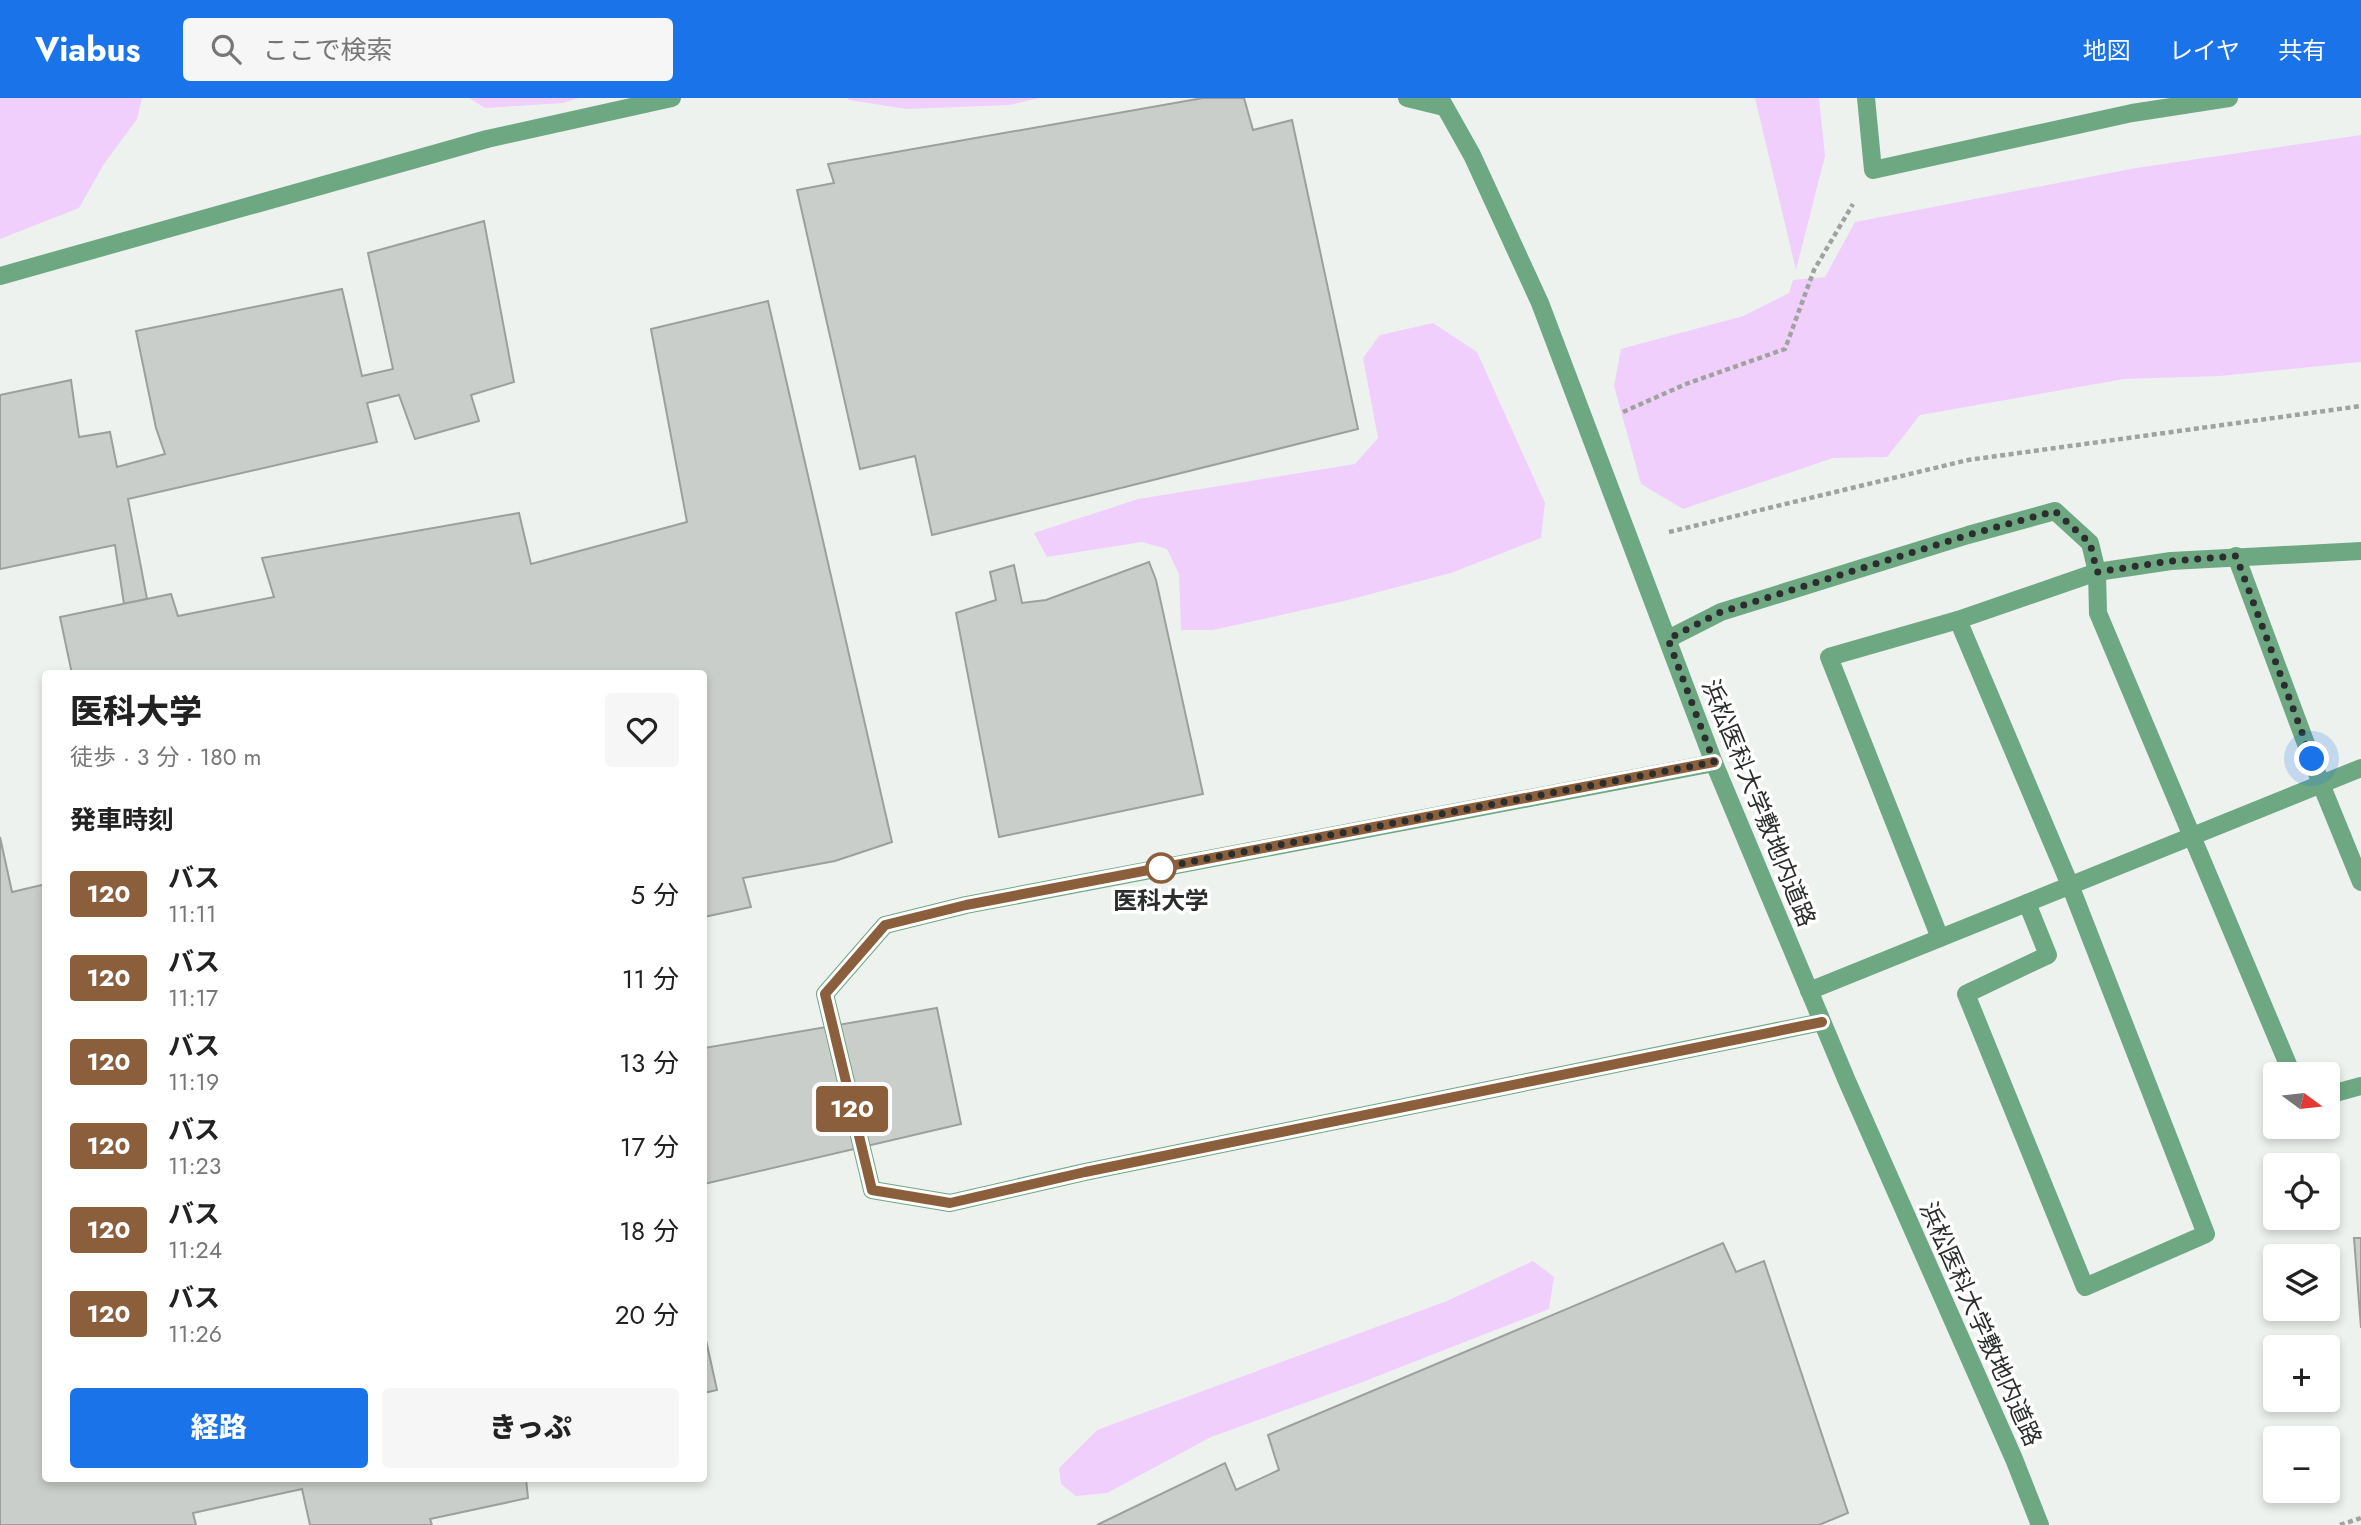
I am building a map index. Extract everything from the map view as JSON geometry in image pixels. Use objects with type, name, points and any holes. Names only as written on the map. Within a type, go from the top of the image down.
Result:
[{"type":"street","points":[[0,276],[487,139],[672,98]]},
{"type":"street","points":[[1407,98],[1442,102]]},
{"type":"street","points":[[1866,98],[1873,170],[2132,105],[2229,98]]},
{"type":"street","name":"浜松医科大学敷地内道路","points":[[1442,102],[1472,155],[1541,303],[1714,762],[1822,1022],[2014,1459],[2040,1525]]},
{"type":"street","points":[[1668,639],[1721,612],[1968,535],[2055,511],[2090,543],[2097,572],[2098,612],[2287,1062]]},
{"type":"street","points":[[1940,939],[1829,656],[1958,620],[2097,572],[2171,561],[2361,551]]},
{"type":"street","points":[[2236,556],[2321,784],[2361,882]]},
{"type":"street","points":[[1958,620],[2070,885],[2206,1234],[2085,1287],[1966,994],[2048,955],[2027,903]]},
{"type":"street","points":[[1714,762],[966,905],[885,925],[825,994],[872,1190],[950,1203],[1085,1172],[1822,1022]]},
{"type":"street","points":[[1809,991],[2361,768]]},
{"type":"street","points":[[2340,1092],[2361,1086]]},
{"type":"path","points":[[1587,428],[1686,384],[1784,349],[1814,270],[1873,170]]},
{"type":"path","points":[[1630,541],[1968,460],[2361,406]]},
{"type":"path","points":[[2340,1525],[2361,1518]]},
{"type":"shaded area","points":[[0,98],[142,98],[137,119],[104,164],[79,208],[0,239]]},
{"type":"shaded area","points":[[469,98],[579,98],[563,103],[485,108]]},
{"type":"shaded area","points":[[847,98],[1040,98],[1009,105],[907,109]]},
{"type":"shaded area","points":[[1755,98],[1819,98],[1825,156],[1796,270]]},
{"type":"shaded area","points":[[2361,135],[2361,362],[2220,376],[2124,379],[1920,415],[1887,457],[1833,458],[1683,509],[1641,484],[1614,386],[1621,349],[1743,316],[1789,293],[1793,280],[1825,277],[1855,222],[2136,168]]},
{"type":"shaded area","points":[[1433,323],[1477,352],[1545,503],[1541,538],[1451,573],[1344,601],[1213,630],[1181,630],[1179,574],[1167,549],[1142,542],[1047,557],[1034,533],[1138,499],[1355,464],[1378,438],[1363,358],[1380,335]]},
{"type":"shaded area","points":[[1533,1261],[1554,1277],[1549,1309],[1360,1383],[1211,1437],[1107,1493],[1076,1496],[1061,1484],[1059,1468],[1097,1430],[1447,1301]]},
{"type":"building","points":[[1203,98],[1244,98],[1253,130],[1292,120],[1358,429],[932,535],[915,456],[860,469],[797,190],[834,183],[828,164]]},
{"type":"building","points":[[484,221],[514,382],[471,395],[479,421],[415,439],[399,395],[367,403],[377,442],[128,499],[147,599],[124,604],[115,545],[0,569],[0,395],[71,380],[79,437],[110,432],[117,467],[165,454],[156,428],[136,331],[342,289],[362,376],[393,369],[368,253]]},
{"type":"building","points":[[768,301],[892,842],[835,861],[743,878],[751,907],[707,916],[707,670],[71,670],[60,617],[171,594],[178,616],[274,597],[262,558],[519,513],[531,564],[687,522],[651,329]]},
{"type":"building","points":[[1149,562],[1156,580],[1203,794],[999,837],[956,613],[996,600],[990,572],[1014,565],[1022,603],[1046,600]]},
{"type":"building","points":[[0,837],[12,892],[42,885],[42,1482],[526,1482],[528,1498],[430,1519],[432,1525],[310,1525],[302,1489],[193,1513],[196,1525],[0,1525]]},
{"type":"building","points":[[937,1008],[961,1124],[707,1183],[707,1047]]},
{"type":"building","points":[[2354,1238],[2361,1238],[2361,1328]]},
{"type":"building","points":[[1723,1243],[1736,1272],[1764,1261],[1848,1513],[1819,1525],[1097,1525],[1225,1463],[1236,1490],[1279,1470],[1268,1435]]},
{"type":"building","points":[[707,1345],[717,1390],[707,1392]]},
{"type":"bus line","name":"120","points":[[1714,762],[966,905],[885,925],[825,994],[872,1190],[950,1203],[1085,1172],[1822,1022]]},
{"type":"place","name":"医科大学","points":[[1161,868]]},
{"type":"route","points":[[1161,868],[1153,869],[1714,762],[1668,639],[1721,612],[1968,535],[2055,511],[2090,543],[2097,572],[2171,561],[2236,556],[2312,759]]}]
